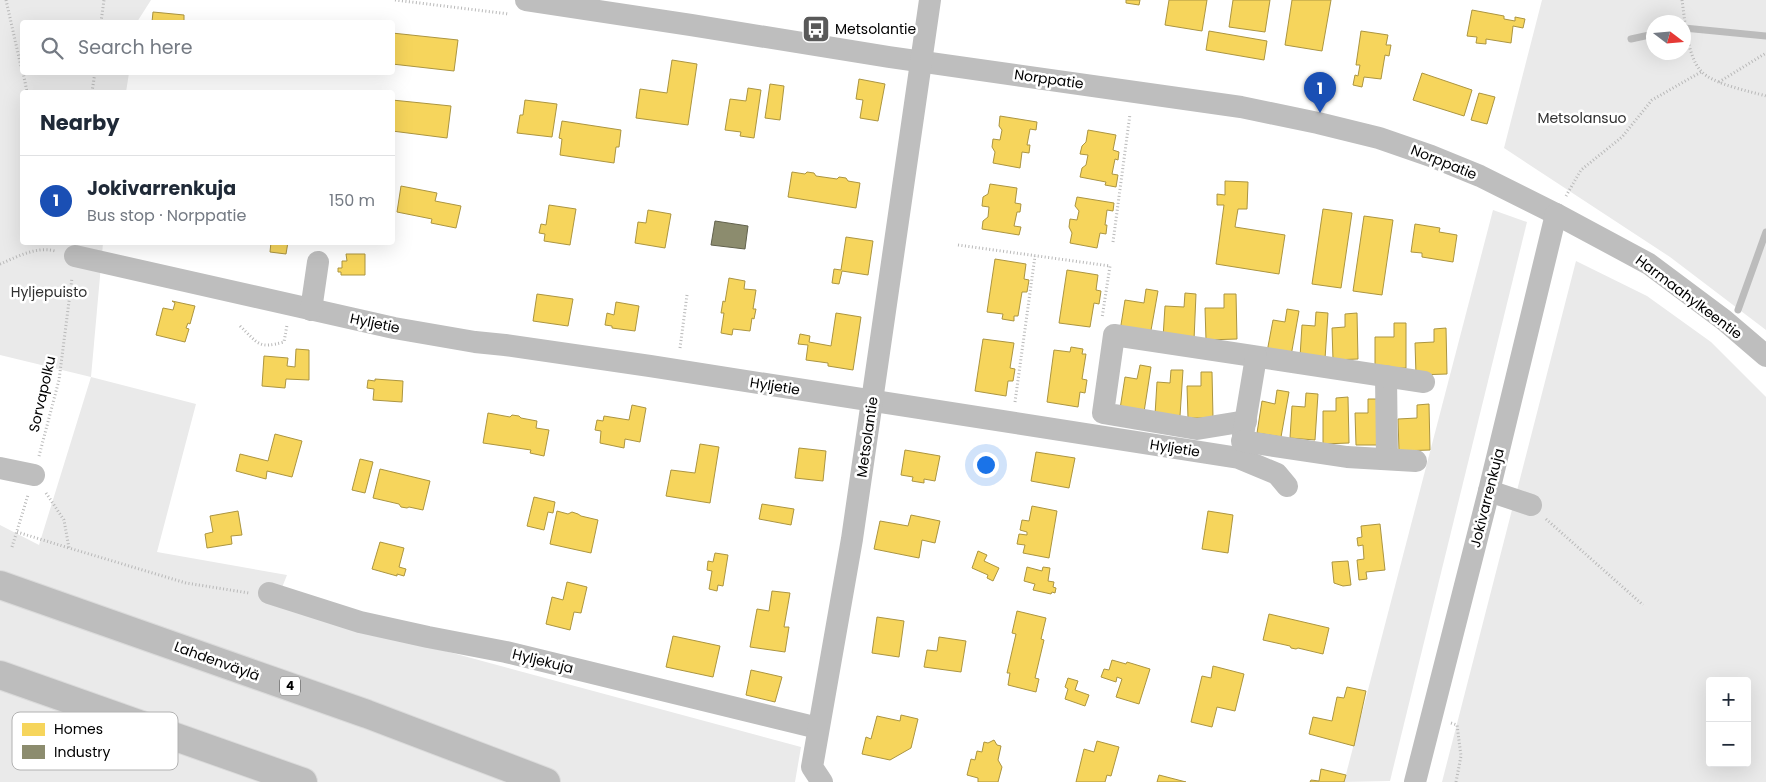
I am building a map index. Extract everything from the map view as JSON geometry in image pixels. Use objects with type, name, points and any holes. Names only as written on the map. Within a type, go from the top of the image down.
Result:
[{"type":"highway","points":[[0,573],[32,595]]},
{"type":"highway","name":"Lahdenväylä","points":[[0,585],[368,714],[546,782]]},
{"type":"highway","points":[[1,676],[104,712]]},
{"type":"highway","points":[[178,738],[303,782]]},
{"type":"street","name":"Norppatie","points":[[526,0],[1249,109],[1318,123],[1378,138],[1431,156],[1480,176],[1556,214]]},
{"type":"street","name":"Metsolantie","points":[[822,782],[812,767],[847,574],[930,0]]},
{"type":"street","name":"Harmaahylkeentie","points":[[1556,214],[1649,264],[1724,320],[1766,356]]},
{"type":"street","name":"Jokivarrenkuja","points":[[1415,782],[1489,491],[1556,214]]},
{"type":"street","name":"Hyljetie","points":[[75,256],[205,284],[310,310],[394,328],[475,342],[505,345],[1012,423],[1242,440]]},
{"type":"street","points":[[310,310],[318,262]]},
{"type":"street","points":[[1416,461],[1347,457],[1242,440],[1197,429],[1103,413],[1114,336],[1424,382]]},
{"type":"street","points":[[1242,440],[1256,358]]},
{"type":"street","points":[[1386,376],[1387,459]]},
{"type":"street","points":[[1242,440],[1287,486]]},
{"type":"street","points":[[0,468],[34,475]]},
{"type":"street","points":[[1489,491],[1531,505]]},
{"type":"street","name":"Hyljekuja","points":[[269,594],[360,622],[428,638],[506,652],[818,728]]},
{"type":"path","points":[[6,0],[20,59]]},
{"type":"path","points":[[101,20],[104,0]]},
{"type":"path","points":[[1682,0],[1692,57],[1701,72],[1719,82],[1766,96]]},
{"type":"path","points":[[1719,82],[1766,53]]},
{"type":"path","points":[[1556,214],[1581,170],[1622,136],[1652,100],[1701,72]]},
{"type":"path","points":[[24,75],[27,90]]},
{"type":"path","points":[[92,90],[95,75]]},
{"type":"path","points":[[1113,242],[1133,91]]},
{"type":"path","points":[[958,245],[1110,266]]},
{"type":"path","points":[[0,264],[24,254],[47,249],[75,256]]},
{"type":"path","name":"Sorvapolku","points":[[12,547],[34,475],[59,380],[75,256]]},
{"type":"path","points":[[1012,423],[1035,256]]},
{"type":"path","points":[[677,371],[687,294]]},
{"type":"path","points":[[240,326],[257,342],[267,347],[284,342]]},
{"type":"path","points":[[34,475],[64,520],[68,548]]},
{"type":"path","points":[[1531,505],[1643,605]]},
{"type":"path","points":[[17,532],[186,584],[253,594],[269,594]]},
{"type":"path","points":[[1431,716],[1457,725],[1461,756],[1456,782]]},
{"type":"green space","name":"Hyljepuisto","points":[[0,0],[151,0],[138,20],[20,20],[20,75],[129,75],[126,90],[20,90],[20,245],[103,245],[91,377],[0,355]]},
{"type":"green space","name":"Metsolansuo","points":[[1542,0],[1766,0],[1766,330],[1670,257],[1504,148]]},
{"type":"green space","points":[[1493,210],[1527,222],[1390,781],[1344,782]]},
{"type":"green space","points":[[1576,261],[1647,296],[1711,342],[1766,397],[1766,782],[1442,782]]},
{"type":"green space","points":[[91,377],[196,404],[157,552],[287,575],[275,605],[801,747],[795,782],[0,782],[0,525],[39,545]]},
{"type":"building: Homes","points":[[1126,0],[1140,0],[1139,5],[1126,3]]},
{"type":"building: Homes","points":[[1169,0],[1207,0],[1202,31],[1165,25]]},
{"type":"building: Homes","points":[[1233,0],[1270,0],[1265,32],[1229,27]]},
{"type":"building: Homes","points":[[1292,0],[1331,0],[1322,51],[1285,45]]},
{"type":"building: Homes","points":[[1472,10],[1504,16],[1504,19],[1515,21],[1515,17],[1525,19],[1523,28],[1513,26],[1511,43],[1486,39],[1486,44],[1476,43],[1477,37],[1467,36]]},
{"type":"building: Homes","points":[[153,12],[184,15],[184,20],[152,20]]},
{"type":"building: Homes","points":[[1209,31],[1267,41],[1264,60],[1206,50]]},
{"type":"building: Homes","points":[[1361,31],[1388,35],[1386,45],[1391,45],[1389,56],[1385,55],[1381,79],[1364,77],[1362,87],[1353,85],[1355,75],[1358,76],[1360,65],[1356,65]]},
{"type":"building: Homes","points":[[395,33],[458,40],[454,71],[395,64]]},
{"type":"building: Homes","points":[[672,60],[697,64],[688,125],[636,118],[640,89],[667,93]]},
{"type":"building: Homes","points":[[1422,73],[1472,90],[1464,116],[1413,100]]},
{"type":"building: Homes","points":[[859,79],[885,84],[878,121],[860,118],[863,100],[856,99]]},
{"type":"building: Homes","points":[[770,84],[784,86],[780,120],[765,118]]},
{"type":"building: Homes","points":[[748,88],[761,90],[754,138],[740,136],[741,132],[725,130],[730,99],[746,101]]},
{"type":"building: Homes","points":[[1479,93],[1495,97],[1487,124],[1471,120]]},
{"type":"building: Homes","points":[[395,100],[451,106],[447,138],[395,131]]},
{"type":"building: Homes","points":[[525,100],[557,104],[552,137],[517,133],[520,115],[523,115]]},
{"type":"building: Homes","points":[[1000,116],[1037,122],[1036,130],[1030,129],[1027,145],[1030,145],[1029,153],[1022,152],[1020,168],[993,163],[995,152],[992,147],[993,139],[1000,140],[1002,130],[999,126]]},
{"type":"building: Homes","points":[[562,121],[621,130],[619,147],[616,147],[614,163],[560,155],[562,139],[559,138]]},
{"type":"building: Homes","points":[[1088,130],[1116,135],[1113,150],[1119,152],[1118,160],[1115,159],[1112,174],[1118,175],[1116,187],[1105,185],[1106,182],[1080,177],[1082,168],[1086,165],[1088,155],[1080,154],[1082,146],[1086,142]]},
{"type":"building: Homes","points":[[792,172],[814,173],[816,176],[837,179],[839,177],[846,178],[848,181],[860,183],[856,208],[788,197]]},
{"type":"building: Homes","points":[[1225,181],[1248,182],[1247,209],[1238,209],[1235,227],[1285,235],[1279,274],[1216,264],[1224,205],[1217,205],[1217,194],[1225,195]]},
{"type":"building: Homes","points":[[990,184],[1017,188],[1015,203],[1021,204],[1014,226],[1021,227],[1019,235],[982,229],[983,221],[988,217],[989,207],[982,206],[983,197],[988,194]]},
{"type":"building: Homes","points":[[401,186],[437,193],[435,201],[461,206],[456,228],[431,223],[432,219],[397,212]]},
{"type":"building: Homes","points":[[1077,197],[1114,203],[1113,211],[1107,210],[1106,234],[1100,233],[1097,248],[1070,243],[1072,233],[1069,227],[1070,219],[1077,220],[1079,211],[1075,206]]},
{"type":"building: Homes","points":[[549,205],[576,209],[570,245],[544,241],[545,234],[539,233],[541,224],[546,225]]},
{"type":"building: Homes","points":[[1323,209],[1352,213],[1341,288],[1312,284]]},
{"type":"building: Homes","points":[[648,210],[671,214],[665,248],[635,243],[638,222],[646,223]]},
{"type":"building: Homes","points":[[1364,216],[1393,220],[1382,295],[1353,291]]},
{"type":"building: Homes","points":[[1415,224],[1440,228],[1439,232],[1457,235],[1453,262],[1422,257],[1422,253],[1411,252]]},
{"type":"building: Homes","points":[[846,237],[873,241],[868,275],[842,271],[839,284],[832,283],[834,269],[841,270]]},
{"type":"building: Homes","points":[[271,245],[288,245],[286,254],[270,252]]},
{"type":"building: Homes","points":[[346,254],[365,254],[365,275],[341,275],[341,272],[338,272],[338,268],[342,268],[342,261],[347,261]]},
{"type":"building: Homes","points":[[995,259],[1026,264],[1024,279],[1029,280],[1027,292],[1022,292],[1018,316],[1014,316],[1014,321],[1002,319],[1003,314],[987,312]]},
{"type":"building: Homes","points":[[1067,270],[1098,275],[1096,290],[1101,291],[1099,304],[1094,303],[1090,327],[1059,323]]},
{"type":"building: Homes","points":[[729,278],[745,281],[744,289],[756,290],[753,309],[756,309],[750,331],[733,329],[732,335],[721,333],[724,313],[721,313]]},
{"type":"building: Homes","points":[[1146,289],[1158,291],[1150,336],[1120,331],[1125,300],[1144,303]]},
{"type":"building: Homes","points":[[1185,293],[1196,294],[1194,340],[1163,338],[1165,306],[1184,307]]},
{"type":"building: Homes","points":[[537,294],[573,299],[568,326],[533,321]]},
{"type":"building: Homes","points":[[1224,294],[1236,294],[1237,339],[1206,340],[1205,308],[1224,308]]},
{"type":"building: Homes","points":[[172,301],[195,306],[190,324],[188,323],[186,328],[189,329],[185,342],[156,335],[163,308],[173,310],[175,303]]},
{"type":"building: Homes","points":[[616,302],[639,306],[635,331],[612,328],[612,326],[605,325],[607,313],[614,315]]},
{"type":"building: Homes","points":[[1287,309],[1299,311],[1291,356],[1267,352],[1273,320],[1285,322]]},
{"type":"building: Homes","points":[[1316,312],[1328,313],[1325,359],[1300,357],[1302,325],[1315,326]]},
{"type":"building: Homes","points":[[836,313],[861,317],[853,370],[828,366],[828,363],[806,360],[808,345],[798,344],[800,334],[810,336],[809,342],[831,346]]},
{"type":"building: Homes","points":[[1357,313],[1358,359],[1333,360],[1332,328],[1345,327],[1345,314]]},
{"type":"building: Homes","points":[[1394,323],[1406,323],[1406,368],[1375,369],[1375,337],[1394,337]]},
{"type":"building: Homes","points":[[1446,328],[1447,374],[1416,375],[1415,343],[1434,342],[1434,329]]},
{"type":"building: Homes","points":[[983,339],[1014,343],[1010,368],[1015,369],[1013,381],[1008,381],[1006,396],[975,391]]},
{"type":"building: Homes","points":[[1071,347],[1083,349],[1082,354],[1086,354],[1082,379],[1087,380],[1085,393],[1080,392],[1078,407],[1047,402],[1054,350],[1070,352]]},
{"type":"building: Homes","points":[[296,349],[309,350],[309,380],[286,379],[285,388],[262,386],[264,356],[288,358],[287,366],[295,367]]},
{"type":"building: Homes","points":[[1140,365],[1151,367],[1144,412],[1120,409],[1125,377],[1137,379]]},
{"type":"building: Homes","points":[[1171,370],[1183,370],[1180,416],[1155,415],[1157,382],[1170,383]]},
{"type":"building: Homes","points":[[1201,372],[1212,372],[1213,418],[1188,418],[1187,386],[1201,386]]},
{"type":"building: Homes","points":[[375,379],[403,381],[402,402],[373,400],[374,389],[367,388],[368,380],[375,381]]},
{"type":"building: Homes","points":[[1277,390],[1289,392],[1281,437],[1257,433],[1262,401],[1275,404]]},
{"type":"building: Homes","points":[[1306,393],[1318,394],[1315,440],[1290,438],[1292,406],[1305,407]]},
{"type":"building: Homes","points":[[1348,397],[1349,443],[1323,444],[1323,411],[1336,411],[1336,398]]},
{"type":"building: Homes","points":[[1368,399],[1380,399],[1380,445],[1356,445],[1355,413],[1368,413]]},
{"type":"building: Homes","points":[[1429,404],[1430,450],[1399,451],[1398,419],[1417,418],[1417,405]]},
{"type":"building: Homes","points":[[632,405],[646,408],[640,442],[625,439],[624,448],[600,443],[601,431],[595,430],[597,420],[603,421],[604,416],[629,420]]},
{"type":"building: Homes","points":[[488,413],[510,417],[512,415],[519,416],[537,421],[536,428],[549,430],[544,456],[530,453],[531,450],[483,443]]},
{"type":"building: Homes","points":[[275,434],[302,441],[292,477],[267,471],[266,479],[236,471],[240,454],[268,461]]},
{"type":"building: Homes","points":[[700,444],[719,447],[710,503],[666,496],[671,470],[695,473]]},
{"type":"building: Homes","points":[[799,448],[826,451],[823,481],[795,478]]},
{"type":"building: Homes","points":[[905,450],[940,456],[935,481],[924,479],[924,483],[912,481],[913,477],[901,475]]},
{"type":"building: Homes","points":[[1036,452],[1075,458],[1069,488],[1031,481]]},
{"type":"building: Homes","points":[[360,459],[373,462],[365,493],[352,490]]},
{"type":"building: Homes","points":[[380,469],[430,481],[423,510],[401,507],[399,504],[373,498]]},
{"type":"building: Homes","points":[[534,497],[555,502],[553,513],[548,512],[544,530],[527,526]]},
{"type":"building: Homes","points":[[762,504],[794,509],[791,525],[759,519]]},
{"type":"building: Homes","points":[[1032,506],[1057,511],[1049,558],[1023,553],[1025,545],[1017,544],[1019,534],[1027,535],[1027,532],[1020,530],[1022,520],[1029,521]]},
{"type":"building: Homes","points":[[238,511],[242,535],[231,536],[232,544],[207,548],[205,534],[213,532],[210,516]]},
{"type":"building: Homes","points":[[557,511],[568,514],[572,512],[598,520],[591,553],[550,544]]},
{"type":"building: Homes","points":[[1208,511],[1233,515],[1228,553],[1202,549]]},
{"type":"building: Homes","points":[[911,515],[940,521],[935,543],[922,540],[919,558],[874,549],[880,521],[908,526]]},
{"type":"building: Homes","points":[[1380,524],[1385,570],[1366,572],[1367,579],[1359,580],[1357,560],[1364,559],[1363,545],[1358,546],[1357,538],[1362,537],[1361,526]]},
{"type":"building: Homes","points":[[380,542],[404,548],[399,567],[406,569],[404,576],[372,569]]},
{"type":"building: Homes","points":[[978,551],[987,555],[984,561],[999,568],[993,581],[987,578],[988,575],[972,568]]},
{"type":"building: Homes","points":[[715,553],[728,555],[723,586],[718,585],[717,591],[709,589],[712,571],[707,570],[708,561],[713,562]]},
{"type":"building: Homes","points":[[1348,561],[1351,585],[1343,586],[1334,583],[1332,562]]},
{"type":"building: Homes","points":[[1027,567],[1042,571],[1043,567],[1050,568],[1048,581],[1054,582],[1055,593],[1052,592],[1051,594],[1033,590],[1035,584],[1024,581]]},
{"type":"building: Homes","points":[[567,582],[587,587],[581,613],[574,612],[570,630],[546,624],[552,597],[563,600]]},
{"type":"building: Homes","points":[[772,591],[790,593],[784,627],[789,627],[785,652],[750,647],[757,609],[769,611]]},
{"type":"building: Homes","points":[[1017,611],[1046,618],[1041,639],[1044,640],[1035,678],[1039,679],[1036,692],[1008,685],[1010,673],[1007,673],[1016,634],[1012,633]]},
{"type":"building: Homes","points":[[1269,614],[1329,628],[1323,654],[1263,640]]},
{"type":"building: Homes","points":[[877,617],[904,621],[899,657],[872,653]]},
{"type":"building: Homes","points":[[673,636],[720,646],[713,677],[666,667]]},
{"type":"building: Homes","points":[[939,637],[966,641],[961,672],[924,667],[927,650],[937,651]]},
{"type":"building: Homes","points":[[1112,660],[1126,664],[1127,662],[1150,669],[1139,704],[1116,697],[1122,679],[1117,677],[1116,682],[1101,677],[1104,669],[1109,670]]},
{"type":"building: Homes","points":[[1213,666],[1244,674],[1235,711],[1217,707],[1212,727],[1191,722],[1202,676],[1211,678]]},
{"type":"building: Homes","points":[[751,670],[782,677],[775,702],[746,695]]},
{"type":"building: Homes","points":[[1068,678],[1078,681],[1075,690],[1089,695],[1085,706],[1065,699],[1068,689],[1065,687]]},
{"type":"building: Homes","points":[[1347,687],[1366,691],[1354,746],[1309,734],[1313,717],[1332,721],[1337,697],[1344,698]]},
{"type":"building: Homes","points":[[901,715],[918,719],[911,748],[890,760],[862,754],[866,737],[871,739],[877,716],[900,721]]},
{"type":"building: Homes","points":[[994,740],[997,745],[1001,746],[998,760],[1002,767],[998,782],[978,782],[978,778],[967,775],[971,759],[975,760],[977,751],[982,752],[984,742],[988,743]]},
{"type":"building: Homes","points":[[1097,741],[1119,747],[1111,776],[1107,775],[1105,782],[1076,782],[1084,749],[1094,752]]},
{"type":"building: Homes","points":[[1321,769],[1346,775],[1344,782],[1310,782],[1311,780],[1319,781]]},
{"type":"building: Homes","points":[[1159,775],[1186,782],[1157,782]]},
{"type":"building: Industry","points":[[715,221],[748,226],[745,249],[711,245]]},
{"type":"waterway","points":[[1691,29],[1766,36]]},
{"type":"waterway","points":[[1631,39],[1646,36]]},
{"type":"waterway","points":[[1738,310],[1766,232]]},
{"type":"place","name":"Metsolantie","points":[[816,29]]},
{"type":"place","name":"Jokivarrenkuja","points":[[1320,113]]}]
